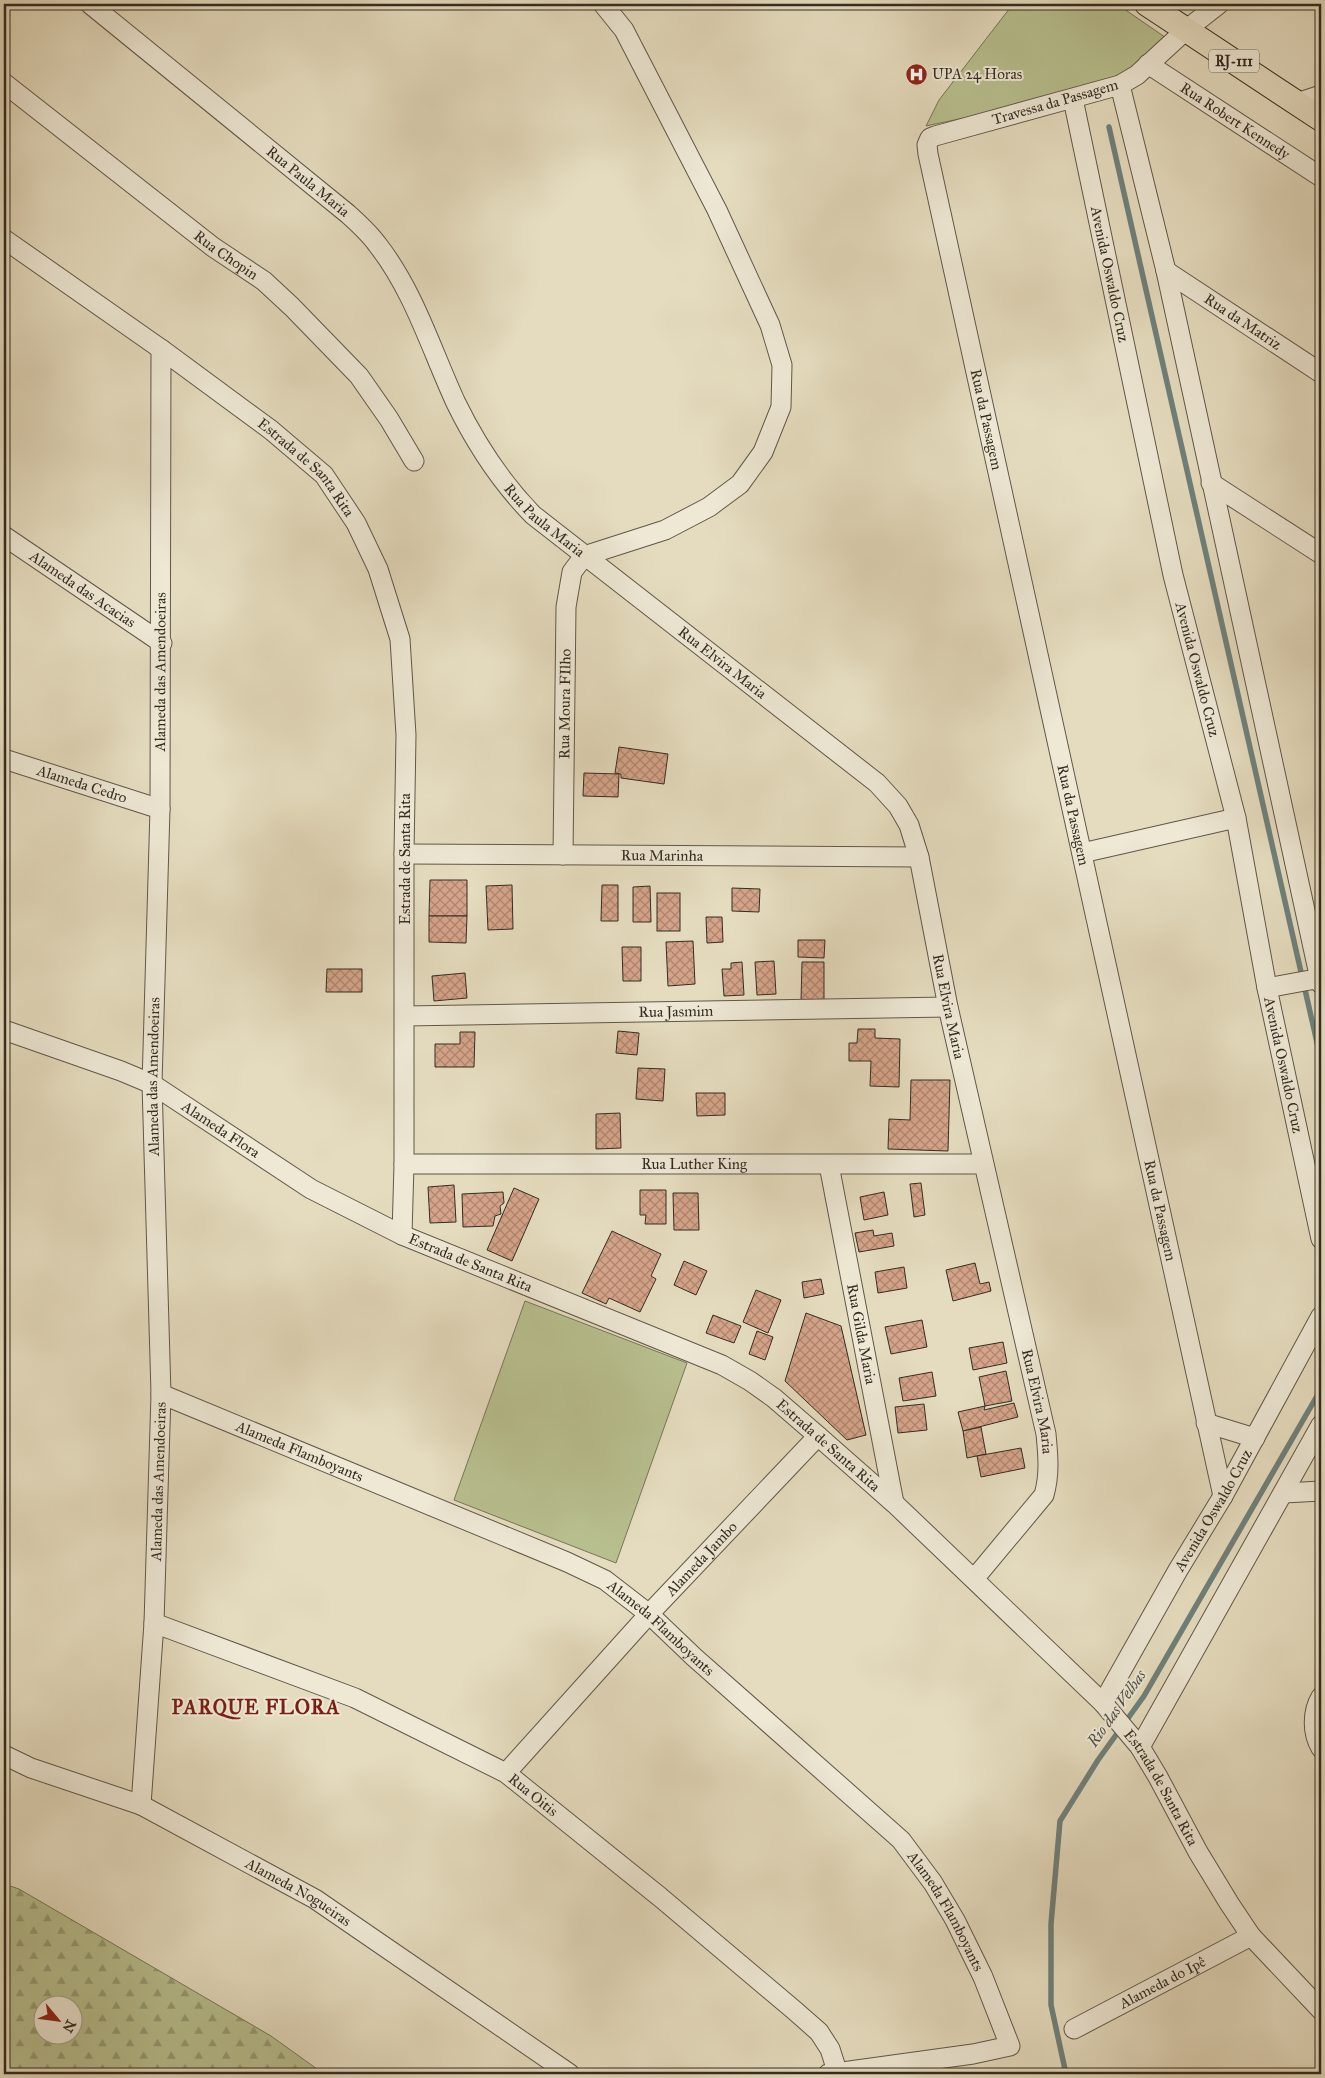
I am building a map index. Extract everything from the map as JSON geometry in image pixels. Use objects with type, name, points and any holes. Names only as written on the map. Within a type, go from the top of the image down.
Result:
[{"type":"main road","name":"RJ-111","points":[[1159,7],[1187,29],[1321,119]]},
{"type":"street","name":"Rua Paula Maria","points":[[90,4],[348,214],[377,243],[400,278],[420,318],[457,403],[487,458],[515,497],[533,515],[584,556],[665,530],[709,507],[740,484],[763,452],[782,407],[782,365],[770,325],[717,210],[624,30],[603,4]]},
{"type":"street","name":"Travessa da Passagem","points":[[935,136],[1114,87],[1137,75],[1187,29],[1219,4]]},
{"type":"street","name":"Rua Robert Kennedy","points":[[1148,64],[1321,176]]},
{"type":"street","name":"Rua Chopin","points":[[4,83],[213,247],[264,281],[292,306],[359,376],[389,419],[414,461]]},
{"type":"street","points":[[1114,87],[1166,271],[1318,981],[1276,986]]},
{"type":"street","points":[[1296,103],[1321,95]]},
{"type":"street","name":"Avenida Oswaldo Cruz","points":[[1079,97],[1173,575],[1236,818],[1276,986],[1321,1239]]},
{"type":"street","name":"Rua da Passagem","points":[[935,136],[928,140],[928,154],[1223,1496]]},
{"type":"street","name":"Estrada de Santa Rita","points":[[4,239],[161,349],[271,430],[324,475],[356,523],[378,569],[400,639],[406,735],[402,1235],[722,1365],[774,1398],[894,1503],[1107,1709],[1135,1742],[1158,1777],[1203,1861],[1228,1903],[1251,1936],[1321,2010]]},
{"type":"street","name":"Rua da Matriz","points":[[1166,271],[1321,373]]},
{"type":"street","name":"Alameda das Amendoeiras","points":[[141,1805],[154,1623],[161,1394],[152,1084],[160,809],[162,643],[161,349]]},
{"type":"street","points":[[1211,483],[1321,554]]},
{"type":"street","name":"Alameda das Acacias","points":[[4,536],[162,643]]},
{"type":"street","name":"Rua Moura FIlho","points":[[563,855],[566,607],[572,572],[584,556]]},
{"type":"street","name":"Rua Elvira Maria","points":[[584,556],[877,784],[898,806],[910,825],[919,857],[948,1007],[1046,1434],[1048,1479],[1044,1495],[974,1579]]},
{"type":"street","name":"Alameda Cedro","points":[[4,759],[160,809]]},
{"type":"street","points":[[1082,853],[1236,818]]},
{"type":"street","name":"Rua Marinha","points":[[404,854],[919,857]]},
{"type":"street","name":"Rua Jasmim","points":[[405,1016],[948,1007]]},
{"type":"street","name":"Alameda Flora","points":[[4,1030],[121,1071],[152,1084],[311,1189],[402,1235]]},
{"type":"street","name":"Rua Luther King","points":[[404,1164],[984,1164]]},
{"type":"street","name":"Rua Gilda Maria","points":[[829,1165],[894,1503]]},
{"type":"street","name":"Avenida Oswaldo Cruz","points":[[1107,1709],[1178,1570],[1223,1496],[1321,1316]]},
{"type":"street","name":"Alameda Flamboyants","points":[[161,1394],[567,1562],[605,1580],[649,1614],[694,1657],[901,1840],[933,1883],[954,1920],[983,1976],[1010,2046],[973,2054],[834,2074]]},
{"type":"street","points":[[1206,1423],[1255,1438]]},
{"type":"street","points":[[1135,1742],[1284,1493],[1293,1472],[1321,1425]]},
{"type":"street","name":"Alameda Jambo","points":[[506,1773],[649,1614],[818,1436]]},
{"type":"street","points":[[1284,1493],[1321,1491]]},
{"type":"street","name":"Rua Oitis","points":[[154,1623],[356,1698],[506,1773],[660,1897],[819,2032],[830,2048],[834,2074]]},
{"type":"street","points":[[1321,1697],[1317,1705],[1314,1723],[1321,1748]]},
{"type":"street","name":"Alameda Nogueiras","points":[[4,1755],[40,1771],[141,1805],[315,1899],[570,2074]]},
{"type":"street","name":"Alameda do Ipê","points":[[1074,2029],[1251,1936]]},
{"type":"green space","points":[[1013,4],[1117,4],[1172,42],[1120,85],[926,126],[939,100]]},
{"type":"green space","points":[[525,1301],[687,1363],[616,1563],[454,1500]]},
{"type":"green space","points":[[4,1884],[19,1889],[271,2036],[324,2074],[4,2074]]},
{"type":"building","points":[[619,747],[668,754],[664,784],[621,778],[621,774],[615,773]]},
{"type":"building","points":[[584,773],[619,774],[618,797],[583,796]]},
{"type":"building","points":[[430,880],[467,880],[467,916],[429,916]]},
{"type":"building","points":[[512,885],[513,929],[488,930],[486,886]]},
{"type":"building","points":[[602,885],[618,885],[618,921],[601,921]]},
{"type":"building","points":[[650,886],[651,922],[633,922],[633,887]]},
{"type":"building","points":[[732,888],[760,889],[759,912],[732,911]]},
{"type":"building","points":[[657,893],[680,893],[680,931],[657,931]]},
{"type":"building","points":[[429,916],[467,916],[466,943],[429,942]]},
{"type":"building","points":[[706,917],[722,917],[723,942],[707,943]]},
{"type":"building","points":[[798,940],[825,940],[824,958],[798,957]]},
{"type":"building","points":[[693,941],[695,984],[668,986],[666,942]]},
{"type":"building","points":[[622,947],[641,947],[641,981],[623,981]]},
{"type":"building","points":[[774,961],[776,994],[757,995],[755,962]]},
{"type":"building","points":[[742,962],[744,995],[724,996],[722,969],[731,969],[731,963]]},
{"type":"building","points":[[802,962],[824,962],[824,1001],[801,1001]]},
{"type":"building","points":[[327,969],[362,969],[362,992],[326,992]]},
{"type":"building","points":[[465,973],[467,998],[434,1001],[432,976]]},
{"type":"building","points":[[858,1029],[875,1029],[875,1038],[900,1039],[899,1087],[870,1086],[871,1061],[849,1061],[849,1043],[857,1043]]},
{"type":"building","points":[[618,1031],[639,1033],[637,1055],[616,1053]]},
{"type":"building","points":[[460,1032],[475,1032],[474,1067],[435,1067],[435,1044],[460,1044]]},
{"type":"building","points":[[638,1068],[665,1069],[663,1101],[636,1099]]},
{"type":"building","points":[[911,1080],[950,1080],[948,1151],[888,1149],[889,1119],[910,1120]]},
{"type":"building","points":[[696,1093],[725,1093],[725,1115],[697,1116]]},
{"type":"building","points":[[620,1113],[621,1148],[596,1149],[596,1114]]},
{"type":"building","points":[[921,1183],[925,1215],[914,1217],[910,1184]]},
{"type":"building","points":[[454,1185],[456,1222],[430,1223],[428,1187]]},
{"type":"building","points":[[514,1188],[539,1199],[512,1261],[487,1250]]},
{"type":"building","points":[[640,1190],[666,1190],[666,1224],[645,1224],[646,1215],[640,1215]]},
{"type":"building","points":[[503,1192],[504,1203],[500,1206],[501,1214],[495,1216],[493,1226],[463,1227],[462,1194]]},
{"type":"building","points":[[884,1192],[888,1215],[864,1220],[860,1197]]},
{"type":"building","points":[[673,1193],[698,1193],[699,1230],[674,1230]]},
{"type":"building","points":[[873,1230],[874,1236],[892,1233],[894,1246],[859,1252],[855,1233]]},
{"type":"building","points":[[612,1231],[661,1254],[651,1276],[656,1279],[640,1312],[609,1298],[606,1304],[582,1293]]},
{"type":"building","points":[[684,1261],[707,1271],[696,1295],[674,1285]]},
{"type":"building","points":[[975,1263],[980,1284],[989,1282],[991,1291],[953,1301],[946,1270]]},
{"type":"building","points":[[904,1267],[907,1288],[878,1293],[875,1272]]},
{"type":"building","points":[[821,1279],[824,1294],[804,1298],[802,1282]]},
{"type":"building","points":[[756,1290],[781,1300],[768,1333],[743,1322]]},
{"type":"building","points":[[806,1313],[841,1326],[866,1435],[847,1440],[785,1381]]},
{"type":"building","points":[[713,1315],[741,1326],[734,1343],[706,1333]]},
{"type":"building","points":[[922,1320],[927,1347],[891,1354],[885,1327]]},
{"type":"building","points":[[757,1331],[773,1337],[765,1360],[749,1354]]},
{"type":"building","points":[[1003,1342],[1007,1363],[973,1370],[969,1348]]},
{"type":"building","points":[[1006,1371],[1012,1401],[985,1406],[979,1377]]},
{"type":"building","points":[[932,1372],[936,1396],[903,1401],[899,1378]]},
{"type":"building","points":[[1014,1403],[1018,1417],[963,1431],[958,1412],[985,1406],[984,1410]]},
{"type":"building","points":[[924,1404],[927,1430],[898,1433],[895,1407]]},
{"type":"building","points":[[981,1427],[986,1454],[967,1458],[963,1431]]},
{"type":"building","points":[[1021,1448],[1025,1468],[981,1477],[977,1456]]},
{"type":"waterway","points":[[1109,127],[1321,1060]]},
{"type":"waterway","name":"Rio das Velhas","points":[[1066,2074],[1051,2005],[1051,1924],[1060,1821],[1098,1760],[1144,1696],[1321,1389]]},
{"type":"place","name":"UPA 24 Horas","points":[[916,74]]},
{"type":"district","name":"PARQUE FLORA","points":[[256,1707]]}]
